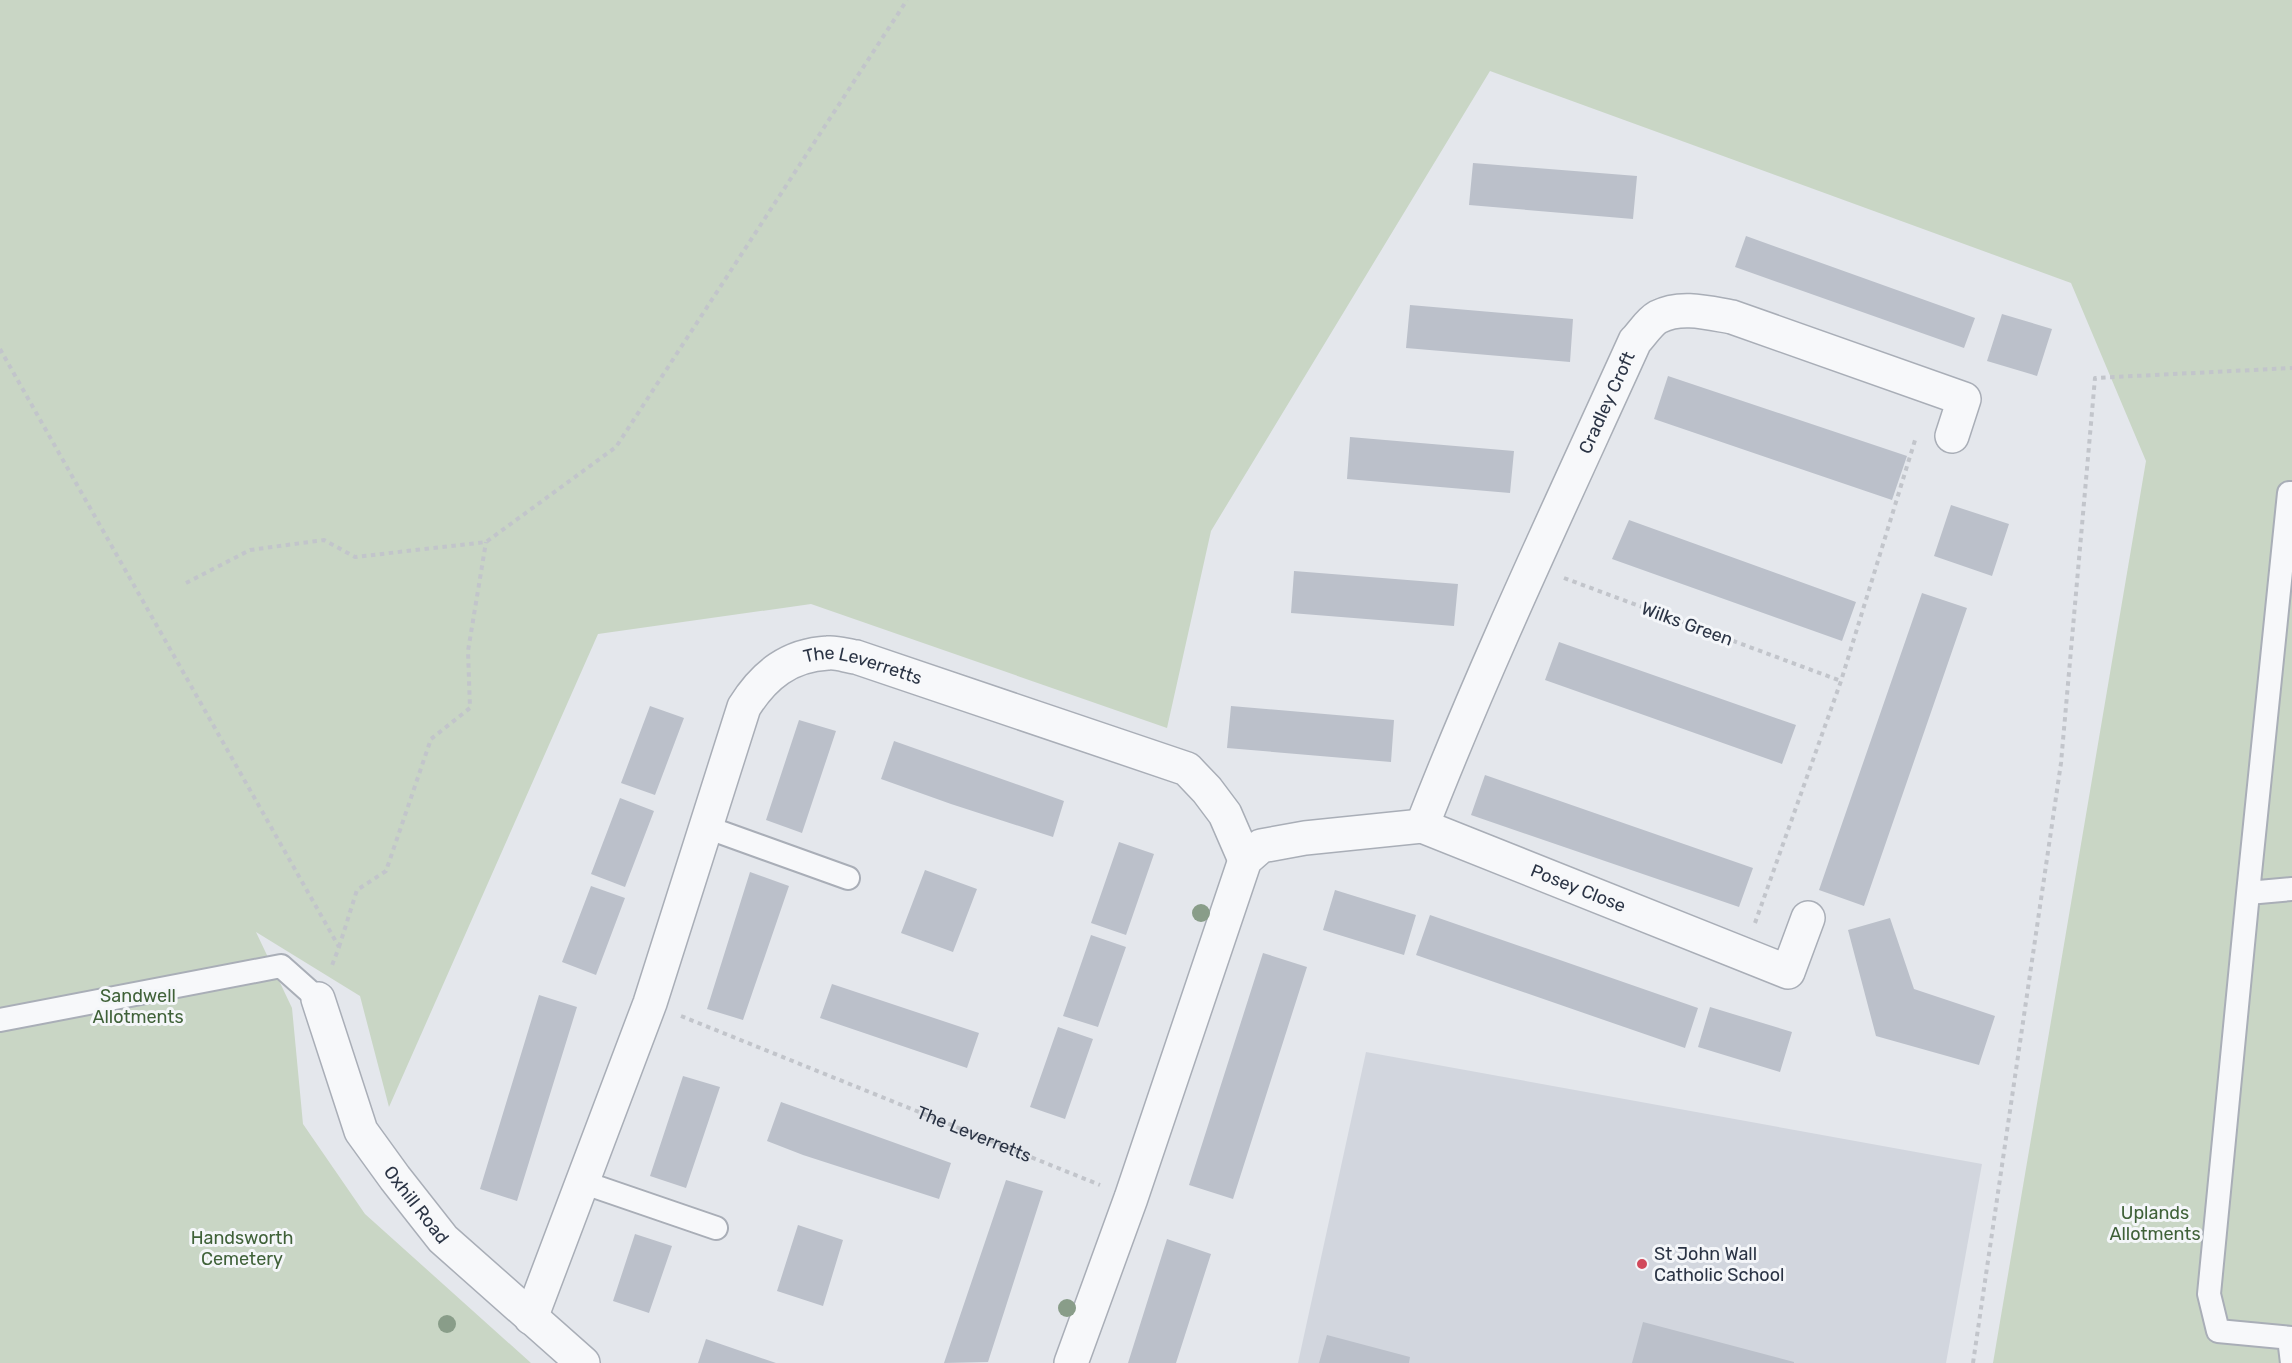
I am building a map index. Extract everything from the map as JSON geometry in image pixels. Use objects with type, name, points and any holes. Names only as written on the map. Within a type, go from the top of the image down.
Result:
[{"type":"street","name":"Cradley Croft","points":[[1422,826],[1448,760],[1532,567],[1635,341],[1657,318],[1675,312],[1697,310],[1732,317],[1964,399],[1952,436]]},
{"type":"street","name":"The Leverretts","points":[[531,1318],[650,1003],[744,707],[758,686],[782,666],[806,656],[831,652],[856,657],[1187,769],[1225,814],[1245,860]]},
{"type":"street","name":"Posey Close","points":[[1245,860],[1261,846],[1305,838],[1422,826],[1788,972],[1808,918]]},
{"type":"street","points":[[1071,1363],[1131,1198],[1245,860]]},
{"type":"street","name":"Oxhill Road","points":[[318,999],[361,1131],[394,1178],[443,1239],[583,1363]]},
{"type":"lane","points":[[2292,493],[2289,493],[2209,1294],[2218,1331],[2291,1338],[2292,1363]]},
{"type":"lane","points":[[706,828],[848,878]]},
{"type":"lane","points":[[2248,893],[2292,889]]},
{"type":"lane","points":[[0,1020],[281,966],[318,999]]},
{"type":"lane","points":[[582,1182],[716,1228]]},
{"type":"path","points":[[186,583],[250,549],[324,540],[355,557],[486,542],[616,447],[907,0]]},
{"type":"path","points":[[0,349],[339,947]]},
{"type":"path","points":[[1973,1363],[2061,763],[2095,378],[2292,368]]},
{"type":"path","points":[[1742,953],[1760,910],[1841,681],[1931,388]]},
{"type":"path","points":[[318,999],[339,947],[357,890],[386,871],[431,739],[470,708],[468,651],[486,542]]},
{"type":"path","name":"Wilks Green","points":[[1532,567],[1841,681]]},
{"type":"path","name":"The Leverretts","points":[[650,1003],[1131,1198]]},
{"type":"shaded area","name":"St John Wall Catholic School","points":[[1366,1052],[1982,1164],[1946,1363],[1298,1363]]},
{"type":"green space","points":[[0,0],[2292,0],[2292,1363],[1993,1363],[2146,461],[2071,283],[1490,71],[1211,531],[1167,728],[811,604],[598,634],[389,1107],[360,996],[256,932],[292,1008],[303,1124],[365,1214],[531,1363],[0,1363]]},
{"type":"building","points":[[1473,163],[1637,176],[1633,219],[1469,205]]},
{"type":"building","points":[[1746,236],[1975,318],[1964,348],[1735,267]]},
{"type":"building","points":[[1410,305],[1573,319],[1570,362],[1406,348]]},
{"type":"building","points":[[2002,314],[2052,329],[2037,376],[1987,361]]},
{"type":"building","points":[[1668,376],[1907,456],[1892,500],[1654,419]]},
{"type":"building","points":[[1350,437],[1514,451],[1510,493],[1347,479]]},
{"type":"building","points":[[1951,505],[2009,524],[1992,576],[1934,556]]},
{"type":"building","points":[[1629,520],[1856,602],[1842,641],[1612,559]]},
{"type":"building","points":[[1294,571],[1458,584],[1454,626],[1291,613]]},
{"type":"building","points":[[1922,593],[1967,608],[1864,906],[1819,890]]},
{"type":"building","points":[[1559,642],[1796,725],[1782,764],[1545,680]]},
{"type":"building","points":[[650,706],[684,718],[655,795],[621,783]]},
{"type":"building","points":[[1231,706],[1394,720],[1391,762],[1227,748]]},
{"type":"building","points":[[799,720],[836,731],[802,833],[766,820]]},
{"type":"building","points":[[894,741],[1064,801],[1053,837],[881,779]]},
{"type":"building","points":[[1485,775],[1753,868],[1739,907],[1471,815]]},
{"type":"building","points":[[620,798],[654,811],[625,887],[591,874]]},
{"type":"building","points":[[1119,842],[1154,854],[1126,935],[1091,923]]},
{"type":"building","points":[[925,870],[977,889],[953,952],[901,933]]},
{"type":"building","points":[[750,872],[789,886],[743,1020],[707,1009]]},
{"type":"building","points":[[591,886],[625,898],[596,975],[562,962]]},
{"type":"building","points":[[1335,890],[1416,915],[1404,955],[1323,930]]},
{"type":"building","points":[[1430,915],[1698,1008],[1685,1048],[1416,955]]},
{"type":"building","points":[[1890,918],[1914,989],[1995,1016],[1979,1065],[1876,1036],[1848,930]]},
{"type":"building","points":[[1091,935],[1126,947],[1098,1027],[1063,1016]]},
{"type":"building","points":[[1263,953],[1307,967],[1233,1199],[1189,1185]]},
{"type":"building","points":[[832,984],[979,1033],[967,1068],[820,1018]]},
{"type":"building","points":[[539,995],[577,1007],[517,1201],[480,1189]]},
{"type":"building","points":[[1710,1007],[1792,1032],[1780,1072],[1698,1047]]},
{"type":"building","points":[[1058,1027],[1093,1039],[1065,1119],[1030,1107]]},
{"type":"building","points":[[683,1076],[720,1087],[686,1188],[650,1176]]},
{"type":"building","points":[[781,1102],[951,1163],[939,1199],[767,1141]]},
{"type":"building","points":[[1006,1180],[1043,1191],[988,1362],[944,1363]]},
{"type":"building","points":[[798,1225],[843,1240],[823,1306],[777,1291]]},
{"type":"building","points":[[635,1234],[672,1246],[649,1313],[613,1301]]},
{"type":"building","points":[[1167,1239],[1211,1254],[1176,1363],[1128,1363]]},
{"type":"building","points":[[1643,1322],[1794,1362],[1794,1363],[1632,1363]]},
{"type":"building","points":[[1327,1335],[1410,1357],[1409,1363],[1319,1363]]},
{"type":"building","points":[[706,1339],[776,1363],[698,1363]]},
{"type":"place","name":"St John Wall Catholic School","points":[[1642,1264]]},
{"type":"park label","name":"Sandwell Allotments","points":[[138,1006]]},
{"type":"park label","name":"Uplands Allotments","points":[[2155,1223]]},
{"type":"park label","name":"Handsworth Cemetery","points":[[242,1248]]}]
